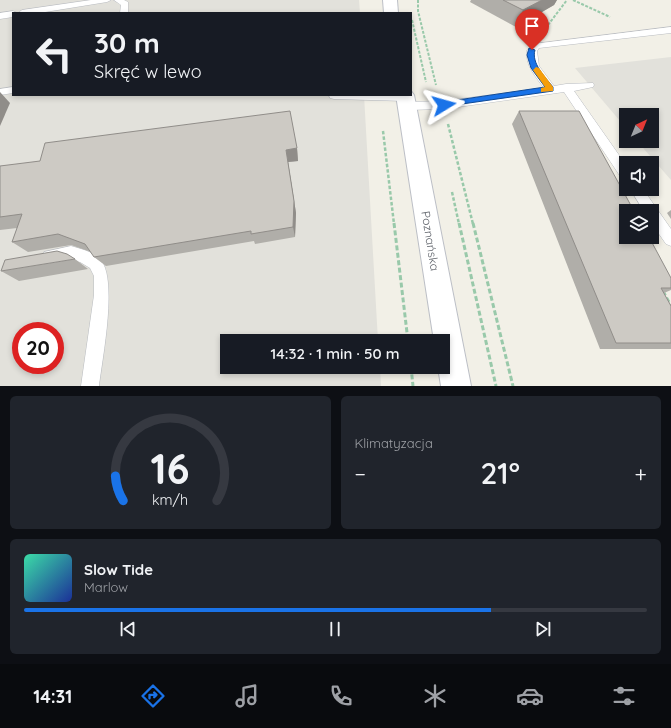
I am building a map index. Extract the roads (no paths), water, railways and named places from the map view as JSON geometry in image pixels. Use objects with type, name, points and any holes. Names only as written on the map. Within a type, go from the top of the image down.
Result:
[{"type":"main road","points":[[390,0],[391,12]]},
{"type":"main road","name":"Poznańska","points":[[406,99],[456,386]]},
{"type":"lane","points":[[29,12],[107,0]]},
{"type":"lane","points":[[118,0],[125,4],[124,12]]},
{"type":"lane","points":[[0,16],[12,14]]},
{"type":"lane","points":[[550,89],[535,68],[530,55],[536,46],[550,43],[671,30]]},
{"type":"lane","points":[[379,96],[406,99],[432,105],[444,105],[550,89],[589,85]]},
{"type":"lane","points":[[566,87],[619,165]]},
{"type":"lane","points":[[0,92],[12,90]]},
{"type":"lane","points":[[659,223],[671,240]]},
{"type":"lane","points":[[31,260],[71,253],[83,256],[95,263],[101,275],[102,295],[90,386]]}]
